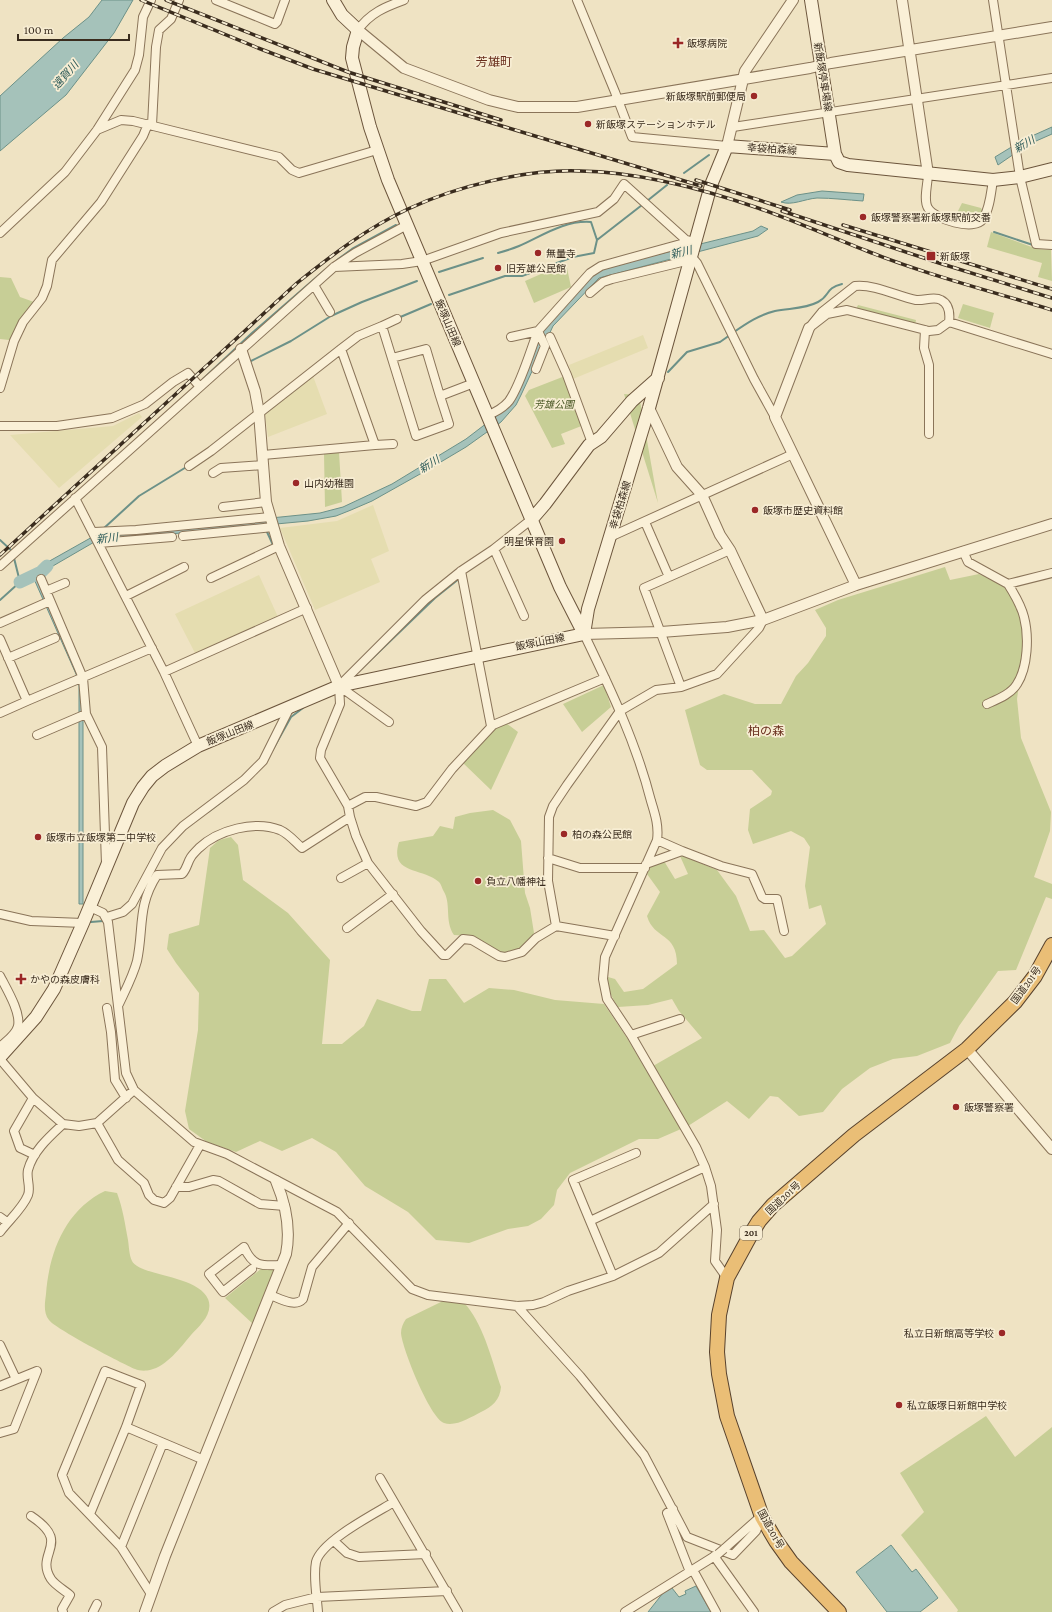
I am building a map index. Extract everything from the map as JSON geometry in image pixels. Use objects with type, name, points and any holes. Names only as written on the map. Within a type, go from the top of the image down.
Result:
[{"type":"highway","name":"国道201号","points":[[839,1612],[791,1562],[776,1541],[762,1517],[727,1416],[719,1374],[717,1352],[719,1315],[727,1278],[759,1220],[773,1205],[854,1135],[967,1049],[1015,1002],[1035,976],[1052,945]]},
{"type":"main road","points":[[333,0],[339,12],[358,30]]},
{"type":"main road","name":"新飯塚停車場線","points":[[812,0],[821,65],[833,111],[835,154]]},
{"type":"main road","name":"飯塚山田線","points":[[0,1058],[21,1035],[47,1001],[90,907],[106,864],[133,803],[142,787],[165,766],[198,746],[289,709],[339,686],[584,634],[560,587],[407,225],[378,150],[352,58],[353,46],[358,30]]},
{"type":"main road","name":"幸袋柏森線","points":[[584,634],[588,609],[650,408],[692,249],[713,181],[727,146],[835,154]]},
{"type":"main road","points":[[835,154],[839,162],[848,166],[993,180],[1020,177],[1052,169]]},
{"type":"main road","points":[[532,519],[592,443],[601,437],[632,401],[658,378]]},
{"type":"street","points":[[0,232],[65,172],[97,130],[135,70],[139,55],[143,17],[151,0]]},
{"type":"street","points":[[0,388],[14,341],[23,322],[42,298],[47,286],[52,260],[101,202],[150,124],[156,47],[159,30],[171,19],[179,0]]},
{"type":"street","points":[[216,0],[275,24],[285,0]]},
{"type":"street","points":[[404,0],[373,13],[364,21],[358,30],[404,68],[421,76],[489,100],[518,107],[577,107],[1052,27]]},
{"type":"street","points":[[577,0],[632,137],[727,146],[733,127],[745,71],[793,0]]},
{"type":"street","points":[[902,0],[928,174],[926,202],[928,208],[937,216],[969,225],[978,223],[983,219],[993,180]]},
{"type":"street","points":[[993,0],[1020,177],[1036,244],[1052,245]]},
{"type":"street","points":[[733,127],[1052,78]]},
{"type":"street","points":[[97,130],[121,120],[150,124],[279,157],[292,170],[299,172],[378,150]]},
{"type":"street","points":[[334,267],[402,264],[422,261],[501,233],[598,212],[614,199],[624,184],[692,249],[697,263],[754,379],[775,417],[856,585]]},
{"type":"street","points":[[0,566],[198,385],[334,267],[355,253],[407,225]]},
{"type":"street","points":[[590,293],[603,282],[692,249]]},
{"type":"street","points":[[490,421],[508,402],[514,392],[539,332],[566,298],[595,269],[692,249]]},
{"type":"street","points":[[314,285],[330,312]]},
{"type":"street","points":[[775,417],[809,328],[822,312],[852,288],[860,286],[918,300],[939,299],[944,302],[949,310],[949,322]]},
{"type":"street","points":[[844,294],[844,302],[847,310]]},
{"type":"street","points":[[809,328],[827,314],[847,310],[925,330],[938,330],[949,322]]},
{"type":"street","points":[[189,466],[211,451],[341,348],[358,336],[397,319]]},
{"type":"street","points":[[949,322],[1052,354]]},
{"type":"street","points":[[382,326],[416,436],[449,424],[426,349],[392,358]]},
{"type":"street","points":[[925,330],[924,348],[929,365],[929,434]]},
{"type":"street","points":[[511,336],[539,332]]},
{"type":"street","points":[[536,369],[545,346],[539,332]]},
{"type":"street","points":[[550,337],[567,374],[592,443]]},
{"type":"street","points":[[341,348],[375,445]]},
{"type":"street","points":[[241,349],[255,391],[259,413],[266,502],[271,522],[279,546],[339,686],[340,704],[319,755],[348,806],[350,817],[368,863],[443,955],[447,955],[463,939],[472,940],[499,956],[514,956],[522,952],[536,938],[556,926],[615,936]]},
{"type":"street","points":[[0,426],[57,426],[112,418],[145,404],[173,382],[188,373],[198,385]]},
{"type":"street","points":[[440,396],[474,383]]},
{"type":"street","points":[[650,408],[677,467],[702,495],[720,536],[730,550],[763,620]]},
{"type":"street","points":[[213,473],[221,468],[263,460],[375,445],[393,444]]},
{"type":"street","points":[[610,537],[793,454]]},
{"type":"street","points":[[75,498],[97,538],[164,672],[198,746]]},
{"type":"street","points":[[223,507],[266,502]]},
{"type":"street","points":[[339,686],[425,600],[495,552],[532,519]]},
{"type":"street","points":[[97,538],[136,530],[271,522]]},
{"type":"street","points":[[183,536],[271,522]]},
{"type":"street","points":[[645,522],[669,577]]},
{"type":"street","points":[[727,1278],[715,1261],[717,1230],[714,1204],[705,1168],[696,1147],[607,998],[602,979],[605,957],[657,840],[658,827],[634,744],[584,634],[661,632],[727,627],[763,620],[856,585],[1052,524]]},
{"type":"street","points":[[97,538],[172,537]]},
{"type":"street","points":[[211,578],[279,546]]},
{"type":"street","points":[[681,687],[644,588],[730,550]]},
{"type":"street","points":[[963,551],[968,562],[1008,584],[1020,604],[1024,618],[1025,657],[1023,672],[1017,684],[1007,694],[987,704]]},
{"type":"street","points":[[495,552],[524,616]]},
{"type":"street","points":[[126,596],[184,567]]},
{"type":"street","points":[[1008,584],[1052,573]]},
{"type":"street","points":[[462,575],[491,726]]},
{"type":"street","points":[[41,578],[48,602],[80,678],[82,716],[102,747],[106,864]]},
{"type":"street","points":[[46,591],[65,583]]},
{"type":"street","points":[[0,623],[48,602]]},
{"type":"street","points":[[164,672],[306,608]]},
{"type":"street","points":[[556,926],[550,900],[548,858],[549,817],[553,806],[620,711],[656,690],[681,687],[717,674],[759,628],[763,620]]},
{"type":"street","points":[[8,658],[55,638]]},
{"type":"street","points":[[0,639],[27,701]]},
{"type":"street","points":[[0,713],[152,648]]},
{"type":"street","points":[[348,806],[365,797],[376,797],[416,806],[422,805],[427,802],[452,769],[491,726],[605,678]]},
{"type":"street","points":[[339,686],[389,722]]},
{"type":"street","points":[[119,1004],[136,962],[145,887],[153,863],[167,842],[183,826],[244,780],[263,761],[289,709]]},
{"type":"street","points":[[37,734],[82,716]]},
{"type":"street","points":[[107,917],[128,909],[145,887],[157,875],[182,874],[191,857],[210,840],[220,834],[240,828],[280,830],[302,848],[350,817]]},
{"type":"street","points":[[657,840],[721,866],[752,874],[762,897],[765,899],[777,898],[784,931]]},
{"type":"street","points":[[548,858],[580,868],[646,866],[682,851]]},
{"type":"street","points":[[341,878],[368,863]]},
{"type":"street","points":[[347,928],[393,894]]},
{"type":"street","points":[[90,907],[103,913],[107,917],[115,985],[119,1004],[126,1073],[134,1090],[194,1142],[227,1154],[337,1212],[379,1257],[412,1289],[428,1295],[517,1306],[533,1305],[544,1302],[568,1291],[614,1276],[659,1253],[714,1204]]},
{"type":"street","points":[[0,914],[31,921],[83,923]]},
{"type":"street","points":[[0,976],[18,1017],[18,1026],[14,1033],[0,1047]]},
{"type":"street","points":[[107,1008],[116,1080],[126,1098]]},
{"type":"street","points":[[631,1036],[680,1019]]},
{"type":"street","points":[[967,1049],[1052,1148]]},
{"type":"street","points":[[0,1058],[33,1098],[64,1124],[90,1126],[97,1123],[134,1090]]},
{"type":"street","points":[[33,1098],[14,1131],[20,1148],[35,1155]]},
{"type":"street","points":[[97,1123],[118,1160],[144,1183],[149,1195],[154,1200],[164,1202],[167,1201],[200,1145]]},
{"type":"street","points":[[0,1232],[26,1199],[29,1192],[28,1171],[35,1155],[47,1138],[64,1124]]},
{"type":"street","points":[[614,1276],[572,1180],[636,1153]]},
{"type":"street","points":[[590,1221],[705,1168]]},
{"type":"street","points":[[176,1187],[189,1187],[213,1180],[219,1181],[260,1204],[285,1206]]},
{"type":"street","points":[[145,1612],[282,1265],[288,1243],[285,1206],[276,1181]]},
{"type":"street","points":[[0,1217],[7,1222]]},
{"type":"street","points":[[270,1295],[293,1303],[301,1302],[312,1267],[348,1223]]},
{"type":"street","points":[[252,1269],[223,1292],[210,1274],[244,1247],[248,1257],[254,1263],[262,1265],[282,1265]]},
{"type":"street","points":[[517,1306],[580,1376],[644,1456],[687,1537],[733,1555],[756,1531],[762,1517]]},
{"type":"street","points":[[0,1345],[16,1380]]},
{"type":"street","points":[[0,1386],[37,1371],[14,1428],[0,1433]]},
{"type":"street","points":[[90,1514],[126,1427],[141,1385],[104,1371],[62,1475],[69,1494],[121,1546],[151,1594]]},
{"type":"street","points":[[126,1427],[204,1460]]},
{"type":"street","points":[[121,1546],[163,1443]]},
{"type":"street","points":[[380,1478],[426,1554],[458,1612]]},
{"type":"street","points":[[318,1612],[316,1561],[334,1541],[350,1528],[394,1502]]},
{"type":"street","points":[[672,1509],[667,1514],[692,1571],[716,1612]]},
{"type":"street","points":[[31,1516],[49,1530],[51,1537],[47,1567],[48,1574],[52,1581],[70,1595],[62,1609],[63,1612]]},
{"type":"street","points":[[625,1612],[719,1553],[762,1517]]},
{"type":"street","points":[[334,1541],[347,1553],[359,1557],[426,1554]]},
{"type":"street","points":[[719,1553],[754,1612]]},
{"type":"street","points":[[273,1612],[285,1606],[317,1597],[447,1591]]},
{"type":"street","points":[[93,1612],[97,1604]]},
{"type":"shaded area","points":[[643,335],[648,348],[573,379],[569,365]]},
{"type":"shaded area","points":[[313,376],[327,414],[268,437],[265,414]]},
{"type":"shaded area","points":[[139,413],[142,417],[59,488],[10,435],[113,426]]},
{"type":"shaded area","points":[[373,505],[389,551],[371,559],[380,582],[315,610],[280,528],[337,521]]},
{"type":"shaded area","points":[[259,575],[278,617],[195,653],[175,614]]},
{"type":"green space","points":[[962,203],[981,208],[983,212],[980,218],[969,222],[960,220],[958,211]]},
{"type":"green space","points":[[991,232],[1037,249],[1051,250],[1052,281],[1038,277],[1042,263],[987,247]]},
{"type":"green space","points":[[566,263],[571,287],[534,303],[525,281]]},
{"type":"green space","points":[[0,277],[11,278],[20,297],[34,302],[9,340],[0,339]]},
{"type":"green space","points":[[963,304],[994,313],[990,328],[958,318]]},
{"type":"green space","points":[[858,305],[916,320],[915,325],[856,309]]},
{"type":"green space","name":"芳雄公園","points":[[565,376],[584,425],[561,434],[565,444],[552,448],[525,396],[529,390]]},
{"type":"green space","points":[[624,394],[639,395],[658,503]]},
{"type":"green space","points":[[339,452],[342,502],[325,507],[324,454]]},
{"type":"green space","points":[[945,567],[950,580],[979,574],[1006,587],[1018,605],[1022,619],[1023,655],[1017,699],[1021,738],[1051,812],[1050,831],[1034,877],[1052,884],[1052,899],[1046,897],[1016,970],[998,971],[959,1026],[950,1043],[917,1056],[893,1059],[870,1068],[842,1089],[823,1112],[799,1116],[778,1097],[770,1096],[749,1119],[727,1101],[688,1126],[653,1066],[702,1038],[679,1011],[672,999],[648,1005],[618,1007],[612,997],[608,985],[608,977],[615,979],[624,992],[643,989],[677,964],[673,946],[650,924],[647,916],[660,892],[647,874],[651,865],[664,861],[675,879],[688,874],[680,856],[717,870],[736,896],[750,931],[764,930],[785,958],[792,956],[826,924],[821,905],[809,909],[805,886],[810,847],[804,838],[791,831],[753,844],[748,830],[750,809],[771,795],[772,791],[752,770],[707,770],[700,765],[685,710],[724,694],[755,704],[781,704],[796,676],[808,663],[826,636],[826,628],[815,610],[838,600]]},
{"type":"green space","points":[[604,685],[611,707],[582,732],[563,704]]},
{"type":"green space","points":[[506,723],[518,732],[491,790],[463,763],[493,730]]},
{"type":"green space","points":[[493,810],[510,820],[521,841],[525,893],[530,908],[534,933],[531,939],[520,949],[508,954],[500,953],[471,936],[454,935],[449,924],[446,895],[440,883],[432,877],[409,869],[403,865],[399,860],[397,853],[399,842],[433,836],[440,826],[453,829],[455,817],[470,813]]},
{"type":"green space","points":[[231,837],[238,845],[243,880],[288,913],[330,960],[322,1044],[342,1044],[364,1026],[377,999],[412,1011],[421,1011],[429,979],[446,979],[464,1003],[489,988],[514,990],[555,1000],[604,1004],[627,1038],[681,1129],[658,1139],[639,1139],[570,1173],[557,1190],[554,1205],[541,1219],[528,1226],[508,1229],[469,1243],[436,1240],[408,1212],[365,1186],[336,1152],[312,1138],[282,1151],[260,1141],[236,1152],[207,1142],[189,1129],[185,1111],[198,1030],[199,993],[167,949],[169,934],[199,925],[210,848],[219,840]]},
{"type":"green space","points":[[105,1191],[117,1193],[124,1216],[132,1261],[137,1266],[145,1270],[193,1285],[202,1291],[208,1299],[209,1310],[201,1324],[168,1361],[150,1370],[137,1370],[75,1338],[49,1320],[45,1311],[51,1263],[55,1248],[62,1234],[79,1209],[91,1199]]},
{"type":"green space","points":[[262,1268],[275,1269],[253,1324],[225,1298]]},
{"type":"green space","points":[[453,1299],[461,1301],[467,1306],[479,1325],[501,1387],[499,1396],[489,1408],[458,1423],[449,1424],[444,1423],[438,1418],[425,1396],[411,1367],[406,1353],[401,1329],[406,1319],[443,1301]]},
{"type":"green space","points":[[986,1416],[1015,1457],[1052,1427],[1052,1612],[957,1612],[958,1610],[901,1535],[924,1512],[900,1473]]},
{"type":"water","name":"遠賀川","points":[[102,0],[133,0],[114,33],[66,95],[0,151],[0,96],[63,38],[89,17]]},
{"type":"water","points":[[1052,127],[1052,134],[1027,145],[998,165],[995,157],[1023,140]]},
{"type":"water","points":[[822,191],[864,194],[863,201],[817,198],[794,203],[781,202],[797,195]]},
{"type":"water","points":[[761,226],[768,229],[758,236],[599,278],[553,326],[516,405],[501,422],[466,447],[372,501],[336,516],[308,521],[96,541],[46,570],[37,577],[79,674],[83,693],[83,904],[79,904],[79,686],[76,674],[33,574],[43,568],[46,563],[94,536],[320,513],[343,507],[392,484],[466,439],[500,413],[542,332],[596,271],[753,231]]},
{"type":"water","points":[[891,1545],[912,1572],[916,1569],[938,1598],[920,1612],[887,1612],[856,1572]]},
{"type":"water","points":[[696,1586],[711,1612],[648,1612],[663,1593],[672,1588],[679,1597],[686,1594],[685,1591]]},
{"type":"waterway","points":[[684,173],[709,155]]},
{"type":"waterway","points":[[647,201],[667,185]]},
{"type":"waterway","points":[[449,295],[505,276],[522,276],[573,257],[594,253],[597,240],[642,205]]},
{"type":"waterway","points":[[498,253],[519,246],[562,226],[581,222],[591,222],[597,240]]},
{"type":"waterway","points":[[337,260],[352,249],[396,225]]},
{"type":"waterway","points":[[994,232],[1033,245]]},
{"type":"waterway","points":[[439,272],[483,258]]},
{"type":"waterway","points":[[203,379],[252,333],[326,269]]},
{"type":"waterway","points":[[249,362],[291,341],[331,316],[362,302],[417,281]]},
{"type":"waterway","points":[[734,332],[753,320],[769,313],[803,307],[818,302],[822,300],[830,290],[842,284]]},
{"type":"waterway","points":[[398,318],[431,304]]},
{"type":"waterway","points":[[668,372],[687,352],[720,342],[730,335]]},
{"type":"waterway","points":[[103,529],[139,496],[188,466]]},
{"type":"waterway","points":[[267,532],[274,547]]},
{"type":"waterway","points":[[0,540],[12,551]]},
{"type":"waterway","name":"新川","points":[[0,600],[20,582],[14,558]]},
{"type":"waterway","name":"新川","points":[[20,582],[41,572],[47,566]]},
{"type":"waterway","points":[[358,672],[435,598],[460,578]]},
{"type":"waterway","points":[[272,751],[291,717],[303,708]]},
{"type":"waterway","points":[[208,812],[228,797]]},
{"type":"waterway","points":[[91,922],[103,921]]},
{"type":"railway","points":[[141,0],[313,69],[701,186]]},
{"type":"railway","points":[[166,0],[348,72],[501,120]]},
{"type":"railway","points":[[0,555],[297,283],[323,262],[364,233],[393,216],[427,201],[470,186],[515,176],[559,171],[602,172],[648,178],[693,188],[758,208],[913,268],[1052,310]]},
{"type":"railway","points":[[696,180],[790,210]]},
{"type":"railway","points":[[782,211],[939,263],[1052,298]]},
{"type":"railway","points":[[843,225],[1052,289]]},
{"type":"place","name":"飯塚病院","points":[[678,43]]},
{"type":"place","name":"新飯塚駅前郵便局","points":[[754,96]]},
{"type":"place","name":"新飯塚ステーションホテル","points":[[588,124]]},
{"type":"place","name":"飯塚警察署新飯塚駅前交番","points":[[863,217]]},
{"type":"place","name":"無量寺","points":[[538,253]]},
{"type":"place","name":"新飯塚","points":[[931,256]]},
{"type":"place","name":"旧芳雄公民館","points":[[498,268]]},
{"type":"place","name":"山内幼稚園","points":[[296,483]]},
{"type":"place","name":"飯塚市歴史資料館","points":[[755,510]]},
{"type":"place","name":"明星保育園","points":[[562,541]]},
{"type":"place","name":"柏の森公民館","points":[[564,834]]},
{"type":"place","name":"飯塚市立飯塚第二中学校","points":[[38,837]]},
{"type":"place","name":"負立八幡神社","points":[[478,881]]},
{"type":"place","name":"かやの森皮膚科","points":[[21,979]]},
{"type":"place","name":"飯塚警察署","points":[[956,1107]]},
{"type":"place","name":"私立日新館高等学校","points":[[1002,1333]]},
{"type":"place","name":"私立飯塚日新館中学校","points":[[899,1405]]},
{"type":"district","name":"芳雄町","points":[[494,62]]},
{"type":"district","name":"柏の森","points":[[766,731]]}]
